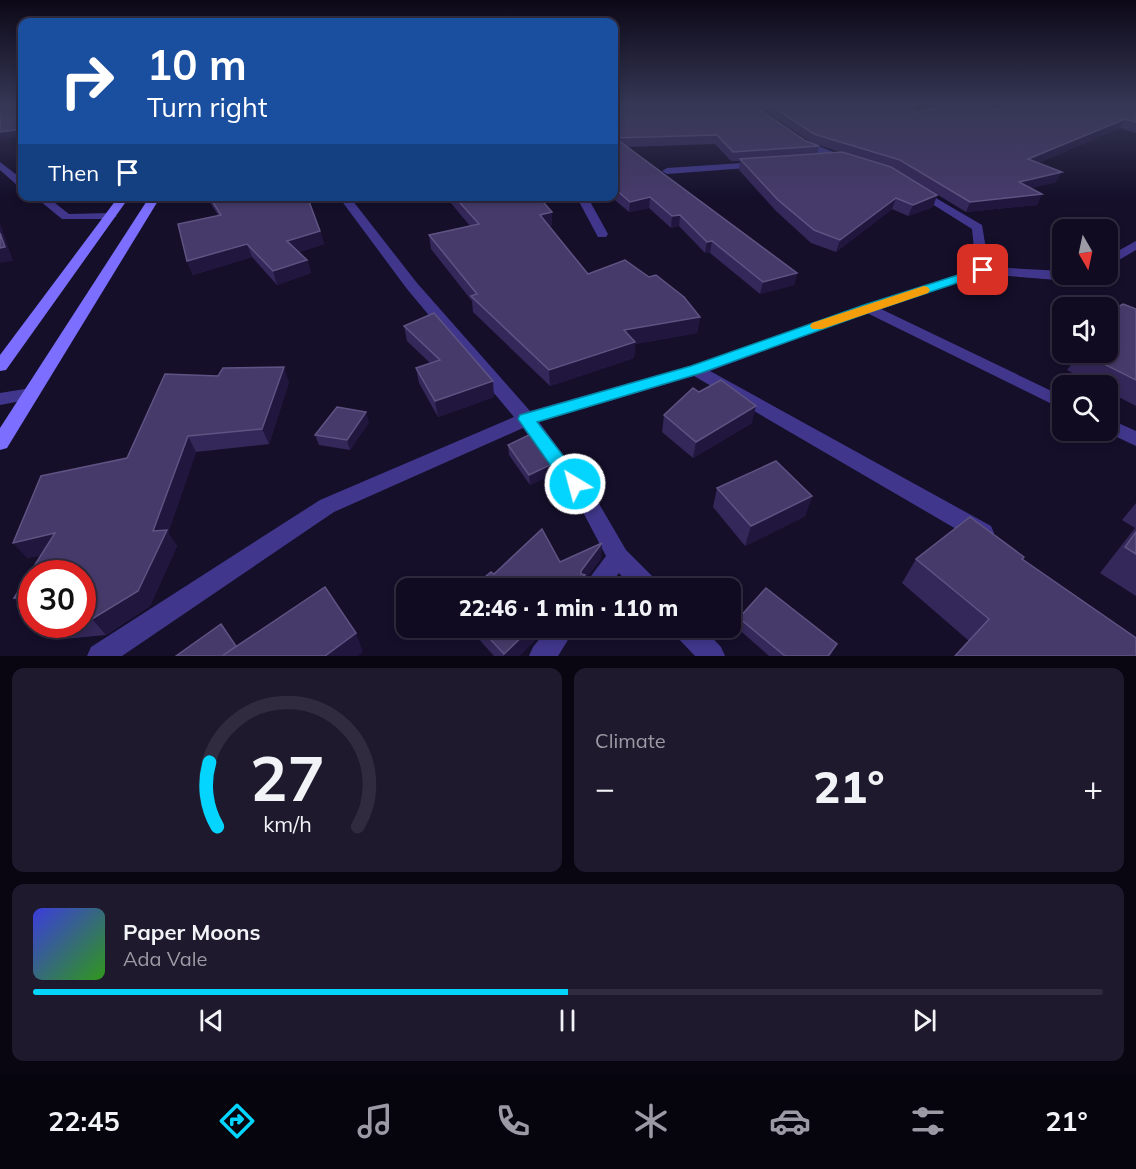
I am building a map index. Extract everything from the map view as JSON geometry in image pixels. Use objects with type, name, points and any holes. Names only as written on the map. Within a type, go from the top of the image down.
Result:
[{"type":"main road","points":[[0,366],[122,201]]},
{"type":"main road","points":[[0,443],[153,201]]},
{"type":"street","points":[[792,136],[808,147],[863,165]]},
{"type":"street","points":[[808,161],[844,158]]},
{"type":"street","points":[[667,171],[773,163]]},
{"type":"street","points":[[0,165],[18,181]]},
{"type":"street","points":[[902,180],[978,227],[983,270]]},
{"type":"street","points":[[45,201],[66,217],[111,216]]},
{"type":"street","points":[[346,201],[372,239],[526,419],[599,517],[618,557],[638,578]]},
{"type":"street","points":[[584,201],[602,234]]},
{"type":"street","points":[[1118,256],[1136,245]]},
{"type":"street","points":[[100,656],[327,506],[526,419],[696,370],[868,308],[983,270],[1052,276]]},
{"type":"street","points":[[868,308],[1052,398]]},
{"type":"street","points":[[696,370],[968,522],[996,542]]},
{"type":"street","points":[[0,399],[32,394]]},
{"type":"street","points":[[1118,430],[1136,439]]},
{"type":"street","points":[[602,578],[618,557]]},
{"type":"street","points":[[542,656],[556,638]]},
{"type":"street","points":[[695,638],[712,656]]},
{"type":"building","points":[[618,136],[696,136],[618,138]]},
{"type":"building","points":[[718,136],[798,136],[819,146],[733,152]]},
{"type":"building","points":[[819,136],[1085,136],[1028,159],[1062,172],[1019,182],[1042,194],[970,202],[900,160]]},
{"type":"building","points":[[618,140],[797,273],[763,282],[712,241],[707,242],[680,215],[672,216],[650,197],[630,202],[618,192]]},
{"type":"building","points":[[842,152],[891,167],[937,195],[913,205],[896,198],[840,240],[814,230],[778,200],[740,159]]},
{"type":"building","points":[[212,201],[309,201],[320,231],[287,241],[307,260],[273,271],[247,244],[187,261],[178,224],[221,215]]},
{"type":"building","points":[[458,201],[542,201],[552,212],[540,215],[588,274],[625,260],[649,277],[656,275],[684,297],[700,317],[624,330],[635,342],[549,370],[471,296],[477,294],[429,235],[479,224]]},
{"type":"building","points":[[0,233],[5,247],[0,248]]},
{"type":"building","points":[[1123,304],[1136,309],[1136,380],[1102,363],[1118,363],[1118,307]]},
{"type":"building","points":[[434,313],[493,381],[435,401],[416,368],[440,360],[404,326]]},
{"type":"building","points":[[284,367],[262,429],[188,436],[153,531],[167,530],[138,591],[96,617],[96,560],[38,560],[55,533],[13,543],[41,476],[127,458],[165,374],[218,376],[223,368]]},
{"type":"building","points":[[721,380],[756,406],[696,442],[664,415],[693,388],[699,392]]},
{"type":"building","points":[[337,407],[366,412],[347,440],[315,435]]},
{"type":"building","points":[[531,434],[552,464],[529,475],[508,445]]},
{"type":"building","points":[[776,461],[812,496],[751,526],[717,488]]},
{"type":"building","points":[[970,517],[1024,557],[1022,559],[1136,638],[1136,656],[955,656],[989,619],[916,559]]},
{"type":"building","points":[[542,529],[560,562],[602,543],[581,571],[581,574],[585,575],[582,578],[484,578],[491,572],[494,574]]},
{"type":"building","points":[[1136,532],[1136,554],[1125,547]]},
{"type":"building","points":[[325,587],[356,633],[325,656],[222,656]]},
{"type":"building","points":[[766,588],[837,644],[828,656],[785,656],[741,620],[741,616]]},
{"type":"building","points":[[221,624],[236,646],[222,656],[176,656]]},
{"type":"building","points":[[489,638],[521,638],[504,654]]},
{"type":"slow traffic","points":[[817,326],[924,290]]},
{"type":"route","points":[[575,484],[526,419],[696,370],[868,308],[983,270]]}]
